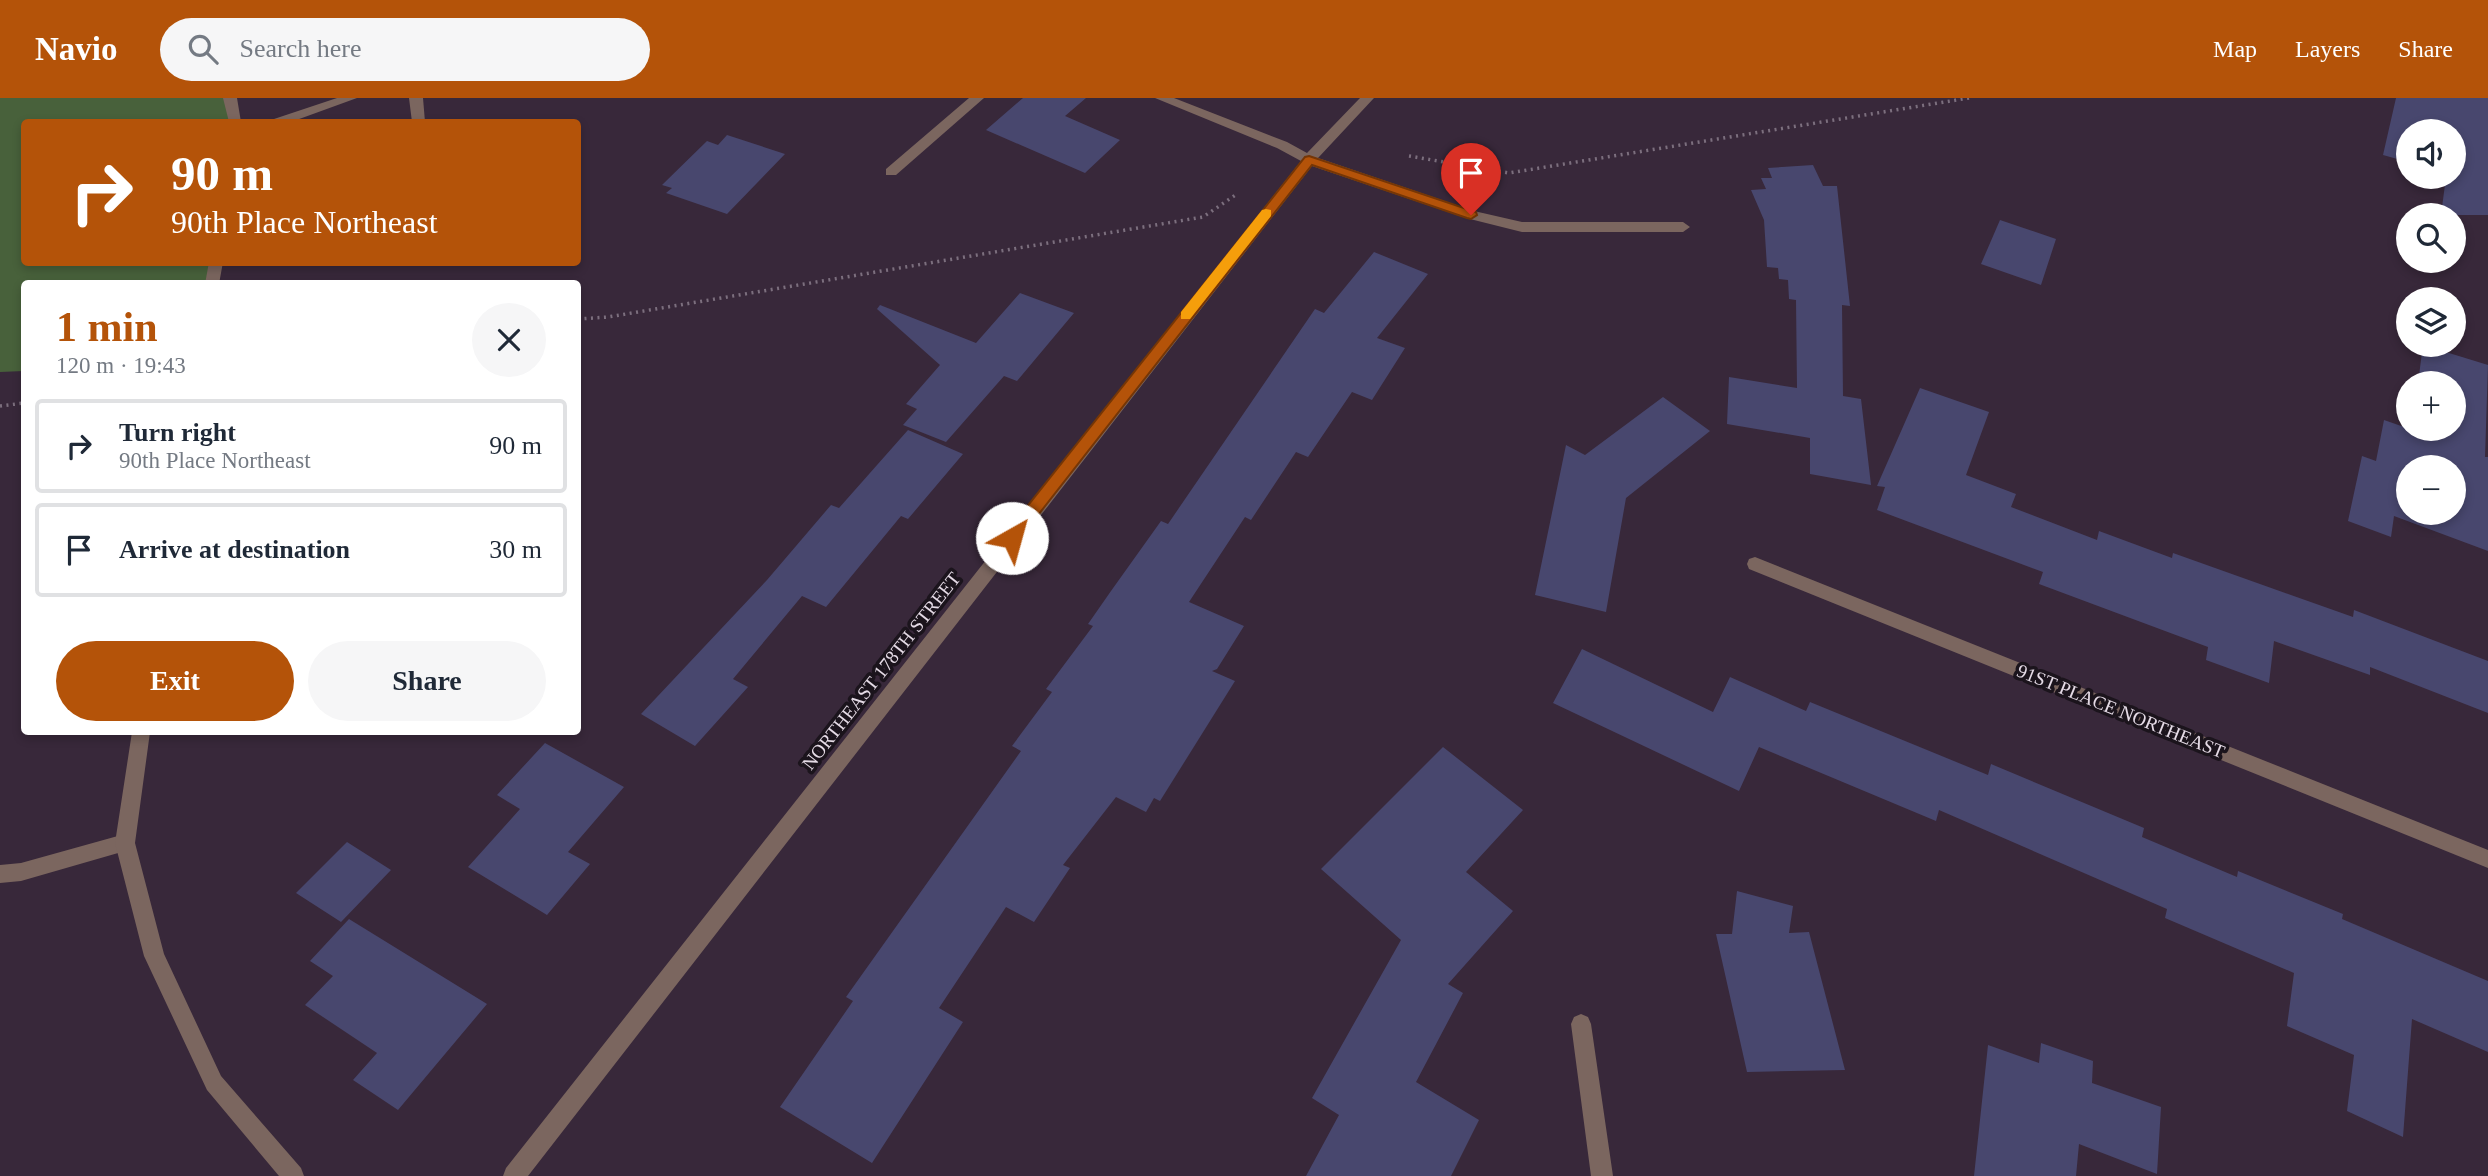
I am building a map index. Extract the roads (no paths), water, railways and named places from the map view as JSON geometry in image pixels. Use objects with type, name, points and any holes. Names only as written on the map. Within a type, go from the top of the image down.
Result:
[{"type":"street","points":[[230,98],[234,119]]},
{"type":"street","points":[[288,119],[350,98]]},
{"type":"street","points":[[416,98],[419,119]]},
{"type":"street","points":[[891,172],[977,98]]},
{"type":"street","points":[[1162,98],[1282,145],[1309,160],[1471,215],[1522,228],[1684,227]]},
{"type":"street","name":"NORTHEAST 178TH STREET","points":[[514,1176],[1309,160],[1367,98]]},
{"type":"street","name":"91ST PLACE NORTHEAST","points":[[1755,564],[2488,859]]},
{"type":"street","points":[[141,735],[125,843],[153,956],[214,1083],[293,1176]]},
{"type":"street","points":[[0,874],[21,872],[125,843]]},
{"type":"street","points":[[1581,1024],[1602,1176]]}]
